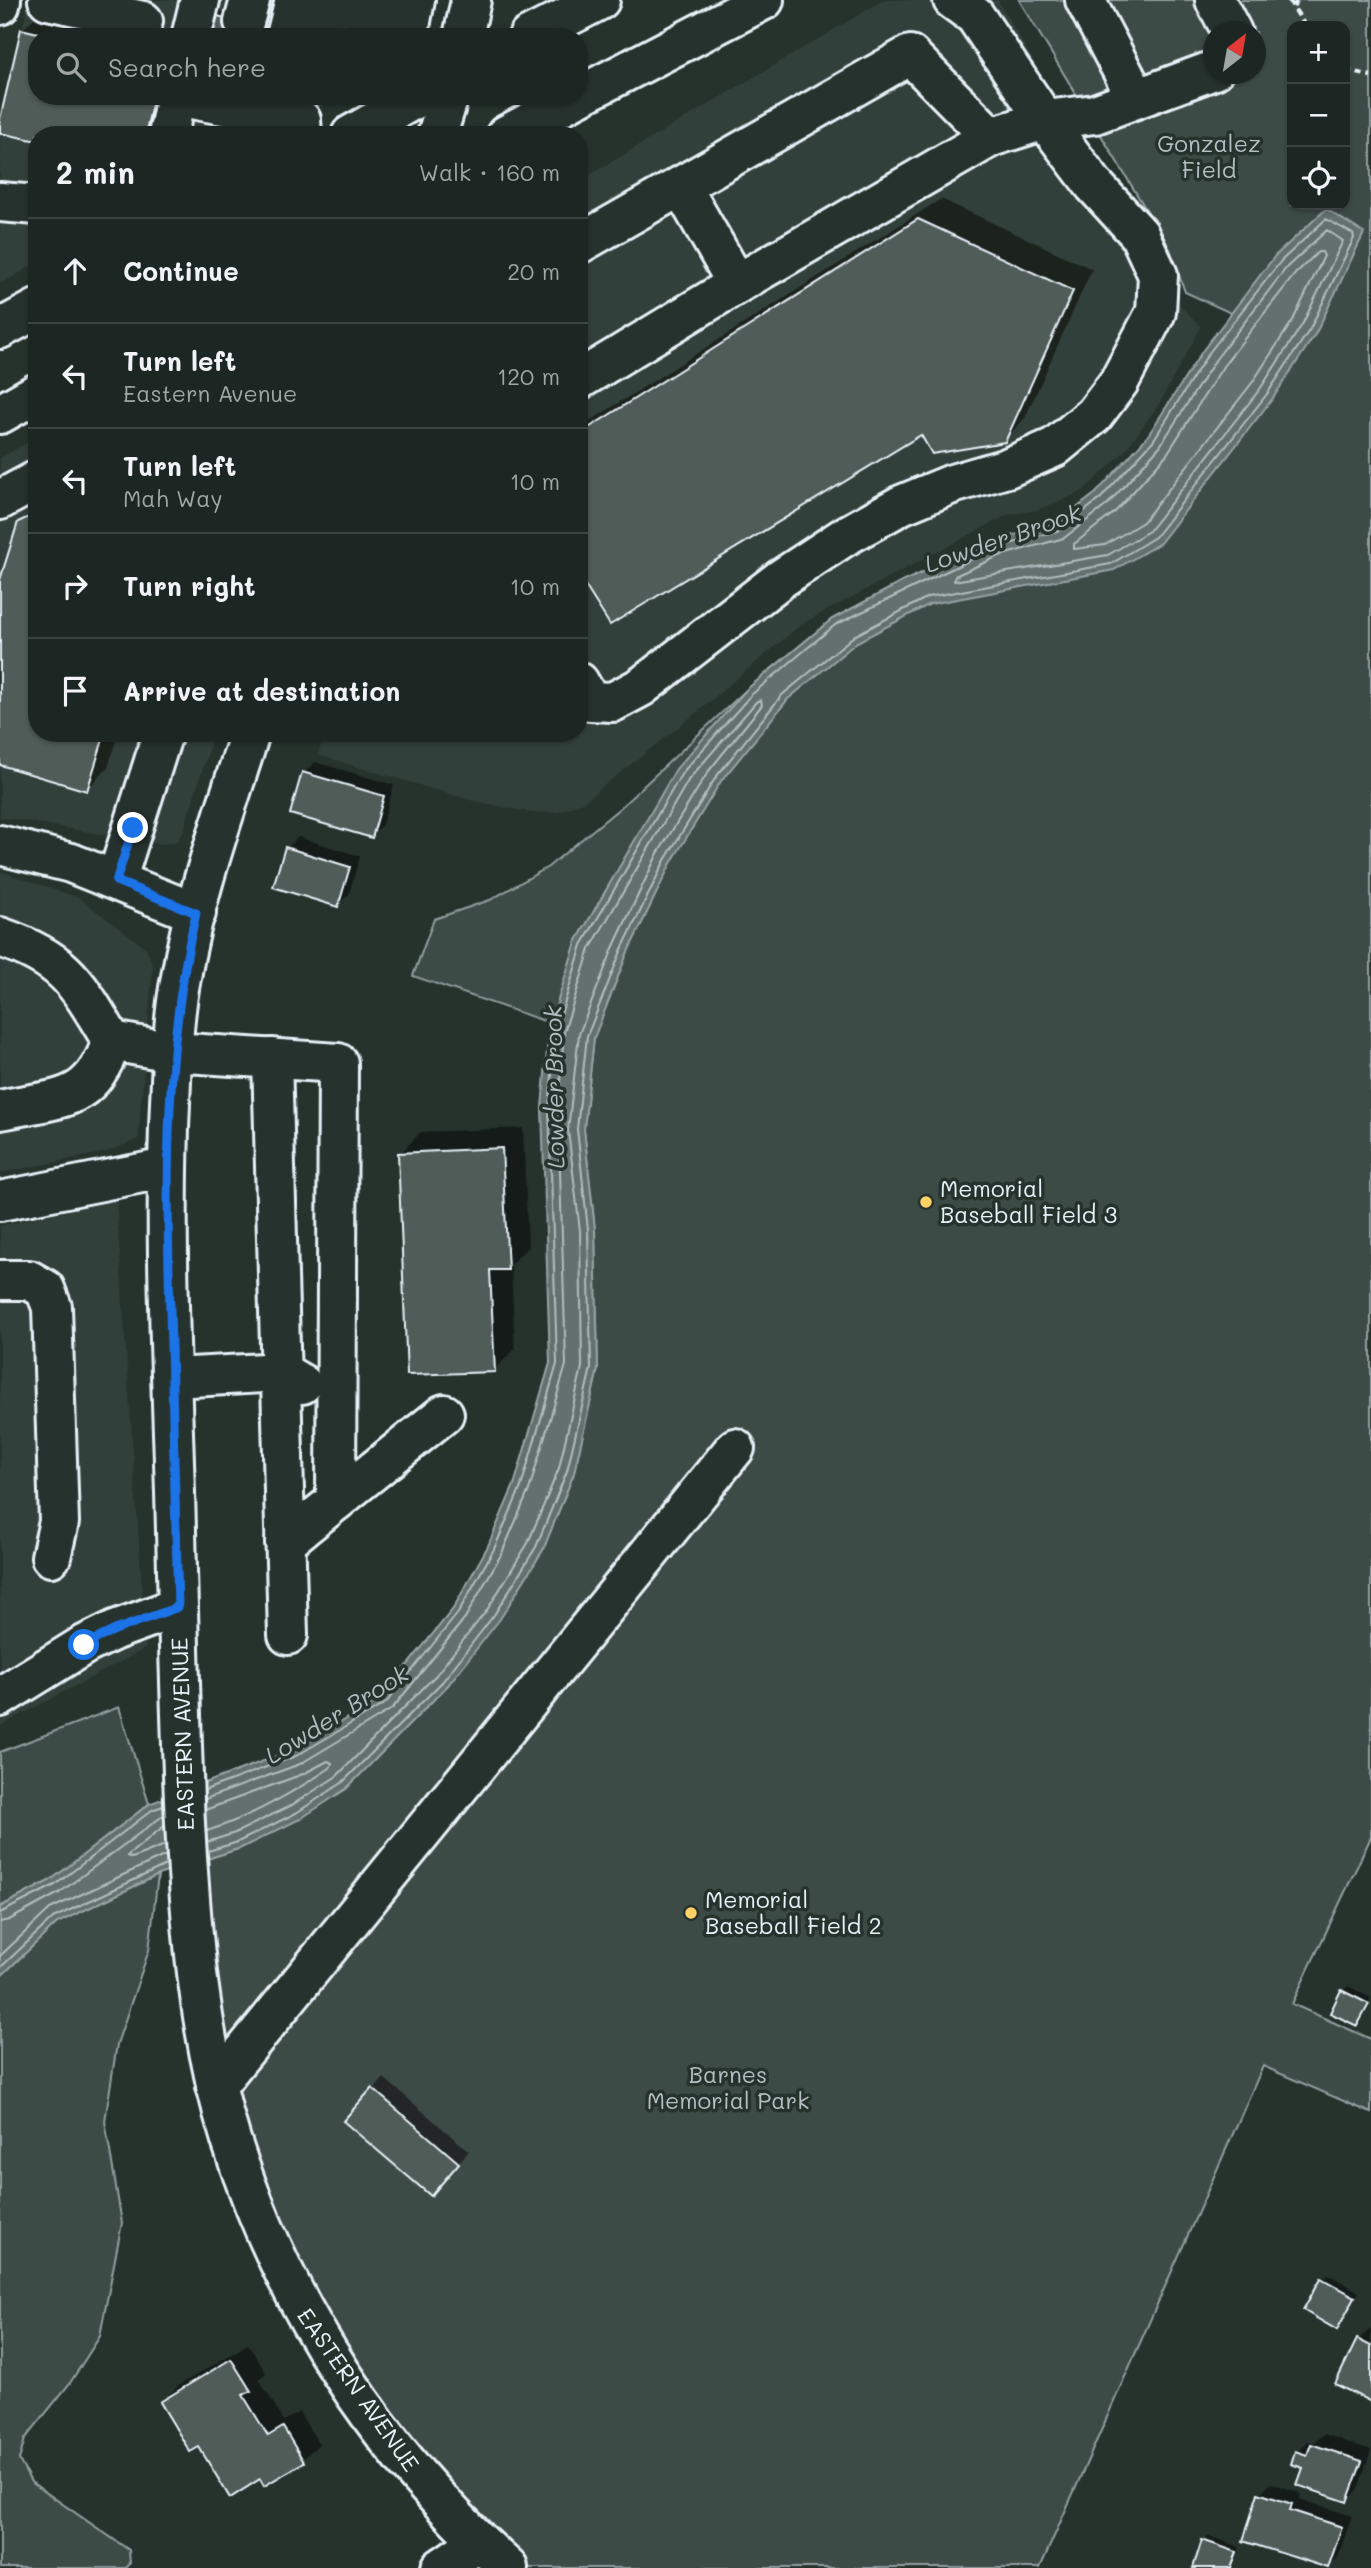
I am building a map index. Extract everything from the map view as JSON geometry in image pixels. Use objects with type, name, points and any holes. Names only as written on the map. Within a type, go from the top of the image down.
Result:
[{"type":"main road","points":[[48,0],[143,21]]},
{"type":"main road","points":[[193,28],[200,0]]},
{"type":"main road","points":[[465,28],[471,0]]},
{"type":"main road","points":[[546,28],[600,0]]},
{"type":"main road","points":[[588,91],[764,0]]},
{"type":"main road","points":[[1085,0],[1136,97]]},
{"type":"main road","points":[[1214,0],[1226,21]]},
{"type":"main road","points":[[588,698],[590,701],[614,702],[641,687],[771,585],[844,537],[901,505],[952,484],[1007,468],[1055,446],[1094,415],[1119,382],[1156,313],[1158,275],[1139,234],[1094,185],[1045,120],[967,5]]},
{"type":"main road","points":[[310,14],[411,19]]},
{"type":"main road","points":[[588,239],[910,55],[991,137]]},
{"type":"main road","points":[[588,375],[737,284],[991,137],[1045,120],[1095,114],[1203,74]]},
{"type":"main road","points":[[170,126],[174,105]]},
{"type":"main road","points":[[245,105],[289,114]]},
{"type":"main road","points":[[440,126],[446,105]]},
{"type":"main road","points":[[523,126],[562,105]]},
{"type":"main road","points":[[369,126],[402,109]]},
{"type":"main road","points":[[681,186],[737,284]]},
{"type":"main road","points":[[0,202],[28,204]]},
{"type":"main road","points":[[0,329],[28,314]]},
{"type":"main road","points":[[0,414],[28,398]]},
{"type":"main road","points":[[0,500],[28,486]]},
{"type":"main road","points":[[116,881],[160,742]]},
{"type":"main road","name":"EASTERN AVENUE","points":[[247,742],[196,913],[181,977],[173,1052],[167,1168],[181,1741],[193,1951],[216,2086],[249,2193],[302,2309],[394,2449],[480,2542],[508,2568]]},
{"type":"main road","points":[[0,845],[46,855],[196,913]]},
{"type":"main road","points":[[0,937],[47,957],[61,966],[82,992],[112,1041],[173,1052],[338,1063],[336,1501]]},
{"type":"main road","points":[[0,1110],[85,1088],[104,1064],[112,1041]]},
{"type":"main road","points":[[272,1058],[288,1635]]},
{"type":"main road","points":[[0,1201],[167,1168]]},
{"type":"main road","points":[[0,1280],[29,1280],[45,1289],[52,1307],[59,1522],[51,1557]]},
{"type":"main road","points":[[172,1378],[281,1372],[337,1404]]},
{"type":"main road","points":[[285,1542],[444,1414]]},
{"type":"main road","points":[[216,2086],[735,1448]]},
{"type":"main road","points":[[0,1697],[84,1645],[115,1630],[178,1607]]},
{"type":"main road","points":[[441,2568],[480,2542]]},
{"type":"path","points":[[1289,0],[1302,21]]},
{"type":"path","points":[[1293,7],[1297,0]]},
{"type":"path","points":[[1350,71],[1371,76]]},
{"type":"shaded area","points":[[29,0],[379,0],[372,28],[28,28],[28,105],[315,105],[279,126],[28,126],[28,268],[0,284],[0,129]]},
{"type":"shaded area","points":[[884,0],[998,0],[1052,94],[1170,265],[1180,305],[1201,327],[1159,404],[1124,452],[1082,492],[1037,510],[1007,515],[803,623],[685,722],[583,802],[558,812],[533,813],[470,800],[318,755],[322,742],[588,742],[588,176]]},
{"type":"shaded area","points":[[28,442],[28,742],[211,742],[183,832],[176,842],[160,844],[0,817],[0,458]]},
{"type":"shaded area","points":[[0,871],[79,898],[146,948],[153,966],[138,1139],[107,1152],[0,1173]]},
{"type":"shaded area","points":[[116,1199],[146,1648],[0,1726],[0,1226]]},
{"type":"green space","name":"Barnes Memorial Park","points":[[1019,0],[1371,0],[1371,1837],[1292,2004],[1371,2039],[1371,2113],[1263,2066],[1040,2568],[508,2568],[479,2542],[270,2245],[188,1865],[241,1848],[346,1789],[448,1685],[543,1550],[574,1473],[598,1369],[595,1230],[584,1129],[594,1038],[413,976],[434,919],[490,900],[548,867],[621,807],[746,690],[832,619],[904,581],[993,541],[1187,490],[1292,341],[1185,292],[1170,249]]},
{"type":"green space","points":[[119,1707],[149,1804],[51,1880],[0,1907],[0,1752]]},
{"type":"green space","points":[[158,1875],[149,1950],[117,2044],[105,2121],[122,2223],[100,2336],[70,2383],[25,2439],[19,2460],[31,2482],[129,2550],[130,2564],[126,2568],[0,2568],[0,1977],[57,1923]]},
{"type":"water","name":"Lowder Brook","points":[[1325,210],[1364,233],[1316,333],[1273,398],[1160,543],[1114,570],[930,604],[857,642],[788,699],[721,781],[671,863],[627,954],[594,1038],[584,1129],[595,1230],[598,1369],[574,1473],[543,1550],[500,1619],[448,1685],[346,1789],[300,1819],[241,1848],[158,1875],[57,1923],[0,1977],[0,1907],[51,1880],[149,1804],[293,1750],[381,1698],[453,1609],[488,1546],[514,1485],[550,1363],[542,1107],[549,1029],[576,942],[676,769],[746,690],[832,619],[904,581],[993,541],[1057,523],[1096,493],[1147,437],[1203,350],[1275,256]]},
{"type":"building","points":[[204,13],[269,28],[201,28]]},
{"type":"building","points":[[21,29],[28,31],[28,105],[152,105],[147,126],[28,126],[28,139],[0,133],[0,119]]},
{"type":"building","points":[[918,219],[1073,291],[1005,442],[932,454],[921,435],[610,625],[588,590],[588,428]]},
{"type":"building","points":[[28,517],[28,742],[102,742],[87,791],[0,765],[0,580],[18,522]]},
{"type":"building","points":[[302,772],[384,796],[372,838],[290,814]]},
{"type":"building","points":[[285,847],[350,867],[338,907],[273,887]]},
{"type":"building","points":[[502,1148],[508,1270],[490,1270],[495,1372],[407,1375],[398,1153]]},
{"type":"building","points":[[1341,1990],[1369,2004],[1357,2026],[1330,2013]]},
{"type":"building","points":[[372,2088],[459,2163],[431,2196],[343,2121]]},
{"type":"building","points":[[1321,2278],[1355,2297],[1337,2330],[1303,2310]]},
{"type":"building","points":[[1357,2339],[1371,2346],[1371,2402],[1335,2384]]},
{"type":"building","points":[[231,2359],[251,2391],[243,2395],[268,2436],[283,2427],[304,2462],[264,2486],[260,2479],[230,2498],[199,2447],[190,2452],[160,2402]]},
{"type":"building","points":[[1311,2444],[1362,2461],[1347,2502],[1297,2485],[1303,2468],[1291,2464],[1295,2451],[1307,2455]]},
{"type":"building","points":[[1258,2493],[1292,2504],[1290,2510],[1342,2527],[1328,2568],[1243,2541]]},
{"type":"building","points":[[1202,2540],[1237,2552],[1231,2568],[1193,2568]]},
{"type":"place","name":"Memorial Baseball Field 3","points":[[926,1202]]},
{"type":"place","name":"Memorial Baseball Field 2","points":[[691,1913]]},
{"type":"route","points":[[84,1645],[115,1630],[178,1607],[167,1168],[173,1052],[181,977],[196,913],[116,881],[133,828]]},
{"type":"park label","name":"Gonzalez Field","points":[[1209,157]]}]
